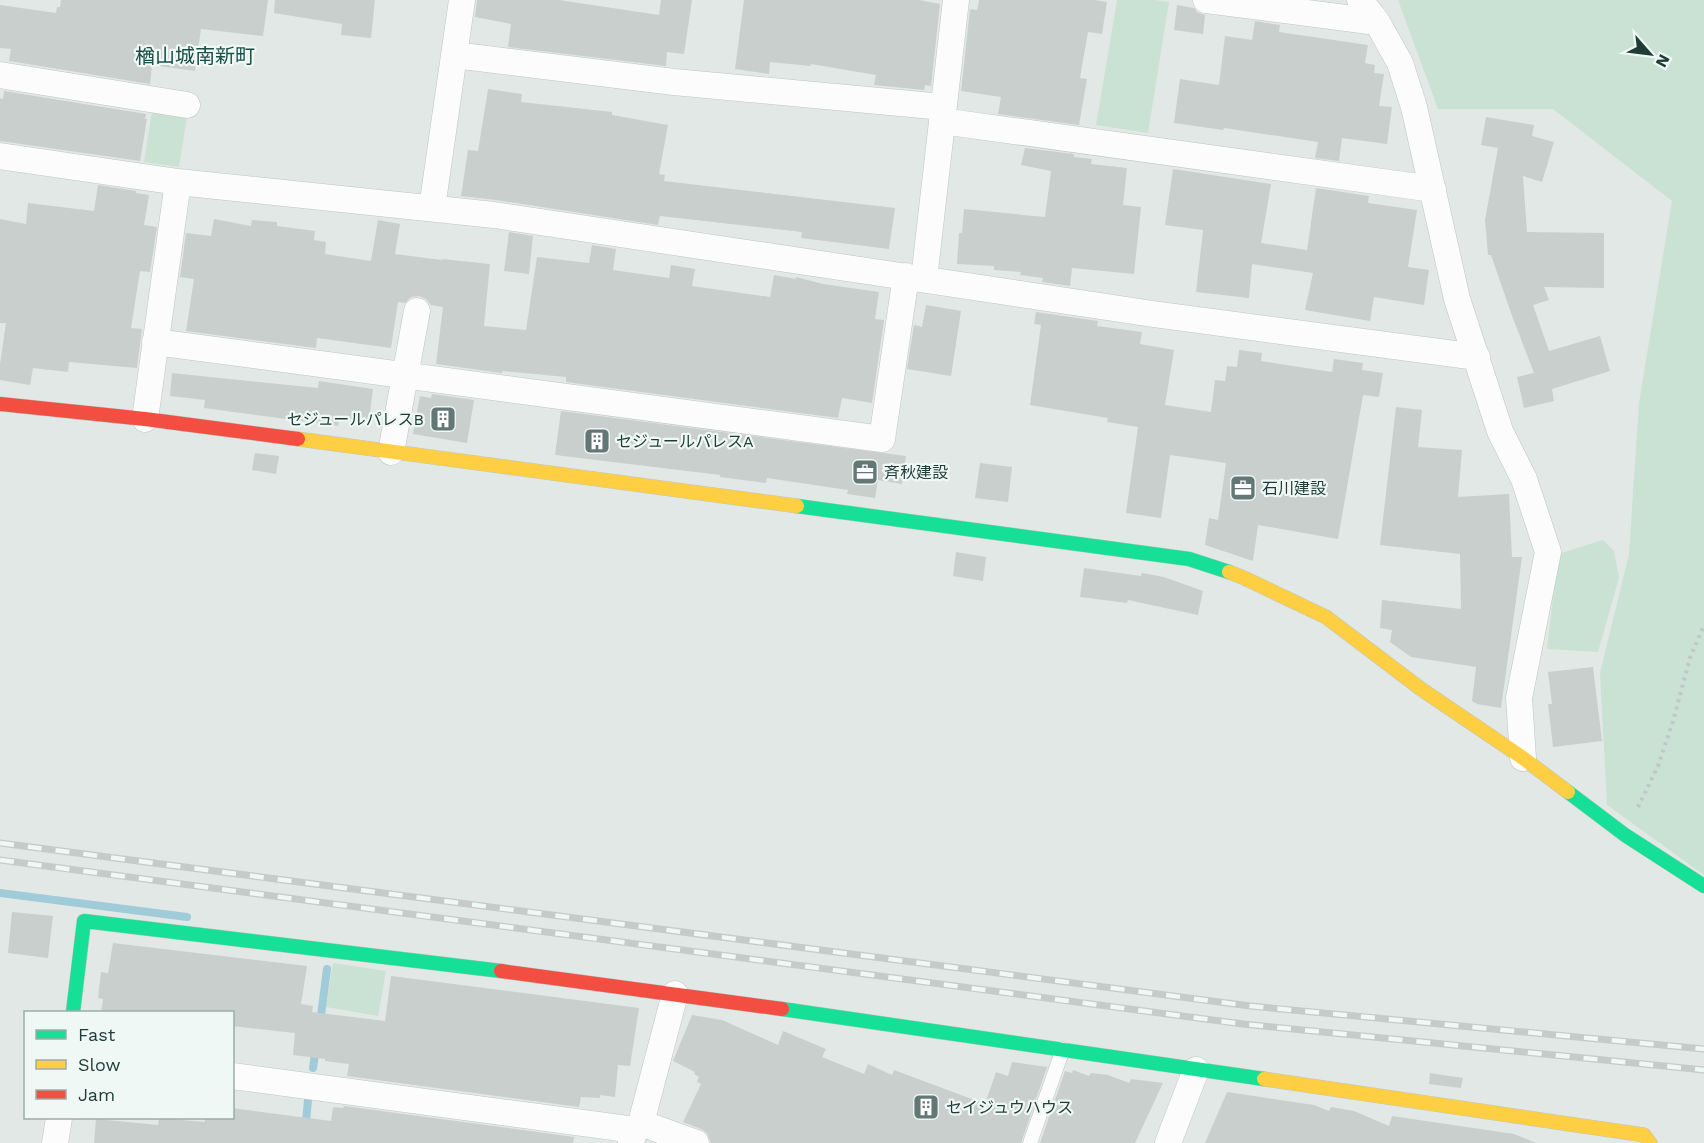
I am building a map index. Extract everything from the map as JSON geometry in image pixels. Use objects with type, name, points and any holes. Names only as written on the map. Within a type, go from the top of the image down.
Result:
[{"type":"street","points":[[432,208],[462,0]]},
{"type":"street","points":[[155,342],[882,439],[915,277],[943,114],[956,0]]},
{"type":"street","points":[[1206,0],[1377,22]]},
{"type":"street","points":[[1360,0],[1377,22],[1400,63],[1414,107],[1457,299],[1500,431],[1524,479],[1548,552],[1519,698],[1523,758]]},
{"type":"street","points":[[454,55],[943,114],[1432,189]]},
{"type":"street","points":[[0,75],[187,105]]},
{"type":"street","points":[[0,156],[178,182],[494,215],[1154,314],[1477,357]]},
{"type":"street","points":[[145,420],[178,182]]},
{"type":"street","points":[[391,452],[417,311]]},
{"type":"street","points":[[0,404],[391,452],[1189,559],[1242,577],[1326,618],[1421,689],[1523,758],[1625,835],[1704,886]]},
{"type":"street","points":[[73,1011],[84,921],[424,961],[1063,1049],[1568,1123],[1644,1136],[1650,1143]]},
{"type":"street","points":[[636,1132],[675,994]]},
{"type":"street","points":[[1168,1143],[1196,1070]]},
{"type":"street","points":[[234,1076],[636,1132],[696,1143]]},
{"type":"street","points":[[56,1143],[59,1119]]},
{"type":"lane","points":[[1030,1143],[1063,1049]]},
{"type":"path","points":[[1625,835],[1658,766],[1690,658],[1704,625]]},
{"type":"green space","points":[[1117,0],[1169,2],[1148,133],[1096,125]]},
{"type":"green space","points":[[1398,0],[1704,0],[1704,875],[1607,805],[1600,673],[1629,554],[1639,403],[1672,201],[1553,109],[1438,109]]},
{"type":"green space","points":[[152,111],[187,116],[179,167],[144,162]]},
{"type":"green space","points":[[1603,540],[1614,551],[1619,578],[1598,652],[1547,649],[1558,554]]},
{"type":"green space","points":[[333,963],[386,971],[378,1016],[326,1007]]},
{"type":"building","points":[[61,0],[268,0],[263,36],[201,29],[195,71],[152,65],[150,84],[9,61],[11,49],[0,48],[0,5],[56,13]]},
{"type":"building","points":[[275,0],[375,0],[371,38],[341,35],[342,24],[274,13]]},
{"type":"building","points":[[477,0],[559,0],[659,15],[661,0],[692,0],[684,54],[667,52],[666,66],[508,47],[511,24],[475,17]]},
{"type":"building","points":[[744,0],[919,0],[940,4],[931,86],[925,85],[924,90],[874,85],[876,75],[811,64],[810,66],[770,62],[769,74],[735,69]]},
{"type":"building","points":[[979,0],[1095,0],[1107,2],[1102,34],[1088,32],[1080,78],[1087,79],[1079,125],[998,114],[1001,97],[961,91],[970,9],[977,10]]},
{"type":"building","points":[[1177,5],[1194,8],[1205,15],[1203,34],[1174,30]]},
{"type":"building","points":[[1255,21],[1280,25],[1279,32],[1368,45],[1365,63],[1375,65],[1374,73],[1384,74],[1379,106],[1392,107],[1387,144],[1342,138],[1339,161],[1315,158],[1318,142],[1174,123],[1180,79],[1219,85],[1225,36],[1252,40]]},
{"type":"building","points":[[488,89],[522,94],[521,102],[612,112],[612,115],[668,125],[659,174],[665,175],[664,181],[895,208],[889,249],[801,238],[802,232],[660,216],[658,225],[461,196],[468,150],[478,151]]},
{"type":"building","points":[[4,91],[146,114],[140,161],[0,141],[0,98],[3,99]]},
{"type":"building","points":[[1486,117],[1534,125],[1532,136],[1554,142],[1542,182],[1523,176],[1527,232],[1604,233],[1604,288],[1544,287],[1549,300],[1533,305],[1549,351],[1600,336],[1610,371],[1552,389],[1554,401],[1524,408],[1517,377],[1534,373],[1491,255],[1488,255],[1485,220],[1498,148],[1481,145]]},
{"type":"building","points":[[1025,148],[1074,154],[1074,157],[1092,159],[1091,164],[1127,168],[1123,205],[1141,207],[1134,274],[1072,268],[1070,286],[1042,282],[1043,278],[1020,275],[1021,272],[994,270],[994,266],[957,264],[959,233],[962,233],[964,209],[1045,217],[1051,171],[1021,165]]},
{"type":"building","points":[[1173,169],[1271,184],[1261,243],[1307,250],[1316,188],[1369,196],[1368,203],[1417,210],[1408,267],[1429,270],[1424,305],[1374,297],[1370,321],[1305,310],[1313,273],[1252,264],[1249,298],[1196,292],[1203,230],[1165,225]]},
{"type":"building","points":[[98,185],[149,195],[144,225],[157,227],[150,272],[140,271],[131,328],[142,329],[137,368],[69,362],[68,372],[33,368],[30,385],[0,380],[6,323],[0,323],[0,219],[26,224],[28,203],[94,211]]},
{"type":"building","points":[[214,219],[251,226],[252,220],[277,222],[277,226],[315,231],[314,240],[326,242],[325,254],[371,261],[378,220],[400,224],[395,254],[490,264],[484,326],[526,330],[537,257],[589,263],[592,245],[616,249],[613,270],[669,278],[671,265],[695,269],[692,286],[770,297],[774,275],[879,292],[875,319],[884,320],[872,403],[842,398],[838,418],[566,382],[566,377],[502,371],[502,373],[436,364],[443,307],[431,305],[419,296],[411,297],[405,303],[398,302],[391,348],[317,338],[316,348],[186,331],[194,279],[180,277],[186,233],[211,236]]},
{"type":"building","points":[[509,232],[533,236],[529,274],[504,271]]},
{"type":"building","points":[[926,305],[961,311],[951,376],[907,369],[914,325],[922,327]]},
{"type":"building","points":[[1036,312],[1098,321],[1097,326],[1142,332],[1140,344],[1174,350],[1165,405],[1211,412],[1215,380],[1225,381],[1227,366],[1237,367],[1239,350],[1262,353],[1261,361],[1332,372],[1334,359],[1363,363],[1362,370],[1383,373],[1379,397],[1363,395],[1338,539],[1258,525],[1253,561],[1205,545],[1209,518],[1218,520],[1226,463],[1170,455],[1161,518],[1126,513],[1138,427],[1107,422],[1108,418],[1030,405],[1041,325],[1034,324]]},
{"type":"building","points":[[172,373],[318,388],[319,381],[373,389],[369,421],[340,417],[338,426],[204,408],[205,400],[170,396]]},
{"type":"building","name":"セジュールパレスB","points":[[432,394],[474,400],[467,443],[413,434],[420,396],[431,398]]},
{"type":"building","points":[[1396,407],[1422,410],[1418,447],[1462,450],[1458,497],[1509,494],[1512,557],[1522,557],[1501,708],[1472,701],[1476,667],[1411,657],[1390,642],[1392,630],[1380,628],[1382,600],[1461,609],[1460,554],[1380,545]]},
{"type":"building","points":[[561,411],[906,456],[902,484],[878,480],[875,498],[847,494],[848,490],[767,478],[766,483],[720,477],[720,475],[555,455]]},
{"type":"building","points":[[255,453],[279,456],[276,474],[252,470]]},
{"type":"building","points":[[980,463],[1012,467],[1008,502],[975,498]]},
{"type":"building","points":[[956,552],[986,557],[983,581],[953,576]]},
{"type":"building","points":[[1084,568],[1164,577],[1203,591],[1198,615],[1128,600],[1127,603],[1080,597]]},
{"type":"building","points":[[1593,667],[1602,741],[1553,747],[1548,704],[1552,704],[1548,672]]},
{"type":"building","points":[[12,912],[53,916],[48,958],[8,953]]},
{"type":"building","points":[[113,943],[307,966],[301,1004],[313,1006],[312,1012],[385,1021],[391,976],[639,1008],[630,1066],[618,1065],[615,1097],[600,1095],[600,1098],[581,1097],[579,1107],[347,1076],[349,1064],[293,1055],[295,1033],[234,1026],[234,1011],[101,1011],[103,999],[98,998],[101,972],[108,973]]},
{"type":"building","points":[[692,1015],[722,1020],[778,1045],[783,1031],[826,1049],[822,1057],[864,1074],[868,1064],[892,1075],[894,1070],[985,1104],[996,1072],[1008,1076],[1012,1062],[1047,1067],[1021,1143],[711,1143],[707,1133],[683,1122],[701,1084],[697,1082],[699,1077],[694,1074],[695,1072],[673,1061]]},
{"type":"building","points":[[1073,1070],[1089,1076],[1091,1073],[1108,1075],[1129,1083],[1131,1079],[1163,1083],[1135,1143],[1040,1143],[1065,1071],[1072,1073]]},
{"type":"building","points":[[1430,1073],[1463,1078],[1461,1088],[1429,1084]]},
{"type":"building","points":[[1227,1092],[1314,1105],[1329,1111],[1331,1107],[1354,1111],[1389,1126],[1392,1116],[1514,1134],[1536,1143],[1205,1143]]},
{"type":"building","points":[[344,1106],[574,1137],[573,1143],[94,1143],[96,1119],[158,1125],[159,1119],[205,1122],[205,1119],[234,1119],[234,1108],[331,1121],[333,1107],[343,1108]]},
{"type":"waterway","points":[[0,893],[187,917]]},
{"type":"waterway","points":[[320,1023],[327,969]]},
{"type":"waterway","points":[[313,1068],[316,1047]]},
{"type":"waterway","points":[[304,1143],[308,1100]]},
{"type":"railway","points":[[0,843],[1250,1006],[1704,1049]]},
{"type":"railway","points":[[0,860],[1243,1024],[1704,1070]]},
{"type":"traffic: fast","points":[[797,506],[1189,559],[1229,572]]},
{"type":"traffic: fast","points":[[1568,792],[1625,835],[1704,886]]},
{"type":"traffic: fast","points":[[73,1011],[84,921],[501,971]]},
{"type":"traffic: fast","points":[[782,1009],[1264,1079]]},
{"type":"traffic: slow","points":[[298,439],[797,506]]},
{"type":"traffic: slow","points":[[1229,572],[1326,617],[1421,689],[1523,758],[1568,792]]},
{"type":"traffic: slow","points":[[1264,1079],[1644,1135],[1650,1143]]},
{"type":"traffic: jam","points":[[0,404],[145,419],[298,439]]},
{"type":"traffic: jam","points":[[501,971],[782,1009]]},
{"type":"place","name":"セジュールパレスB","points":[[443,419]]},
{"type":"place","name":"セジュールパレスA","points":[[597,441]]},
{"type":"place","name":"斉秋建設","points":[[865,472]]},
{"type":"place","name":"石川建設","points":[[1243,488]]},
{"type":"place","name":"セイジュウハウス","points":[[926,1107]]},
{"type":"district","name":"楢山城南新町","points":[[195,56]]}]
